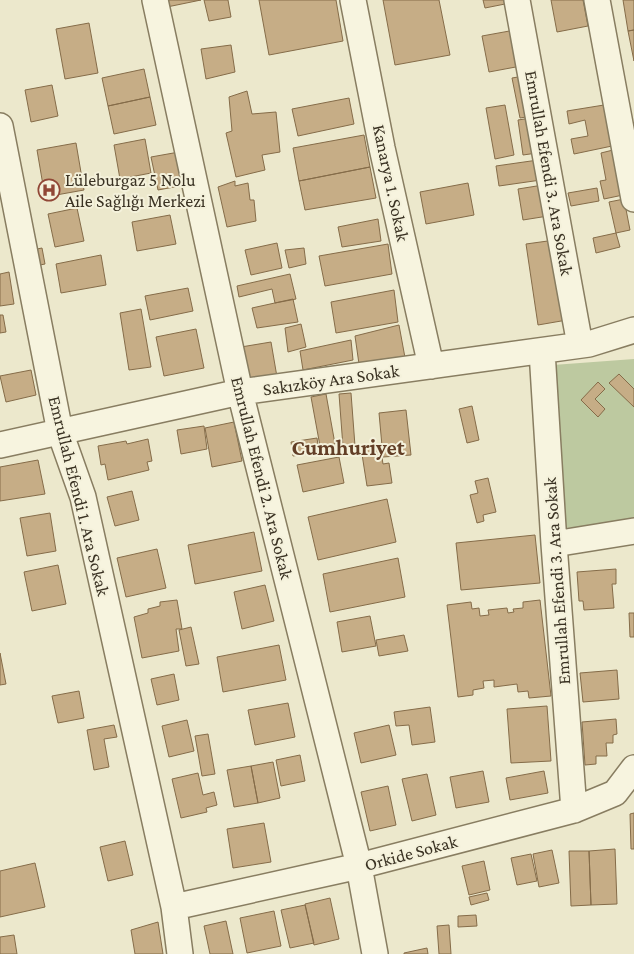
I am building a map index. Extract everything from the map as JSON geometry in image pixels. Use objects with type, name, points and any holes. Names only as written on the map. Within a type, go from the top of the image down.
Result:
[{"type":"street","name":"Emrullah Efendi 2. Ara Sokak","points":[[155,0],[240,392],[359,866],[375,954]]},
{"type":"street","name":"Kanarya 1. Sokak","points":[[353,0],[384,157],[431,366]]},
{"type":"street","name":"Emrullah Efendi 3. Ara Sokak","points":[[517,0],[580,346]]},
{"type":"street","points":[[597,0],[623,83],[634,199]]},
{"type":"street","name":"Emrullah Efendi 1. Ara Sokak","points":[[0,126],[60,432],[83,498],[174,907],[180,954]]},
{"type":"street","name":"Sakızköy Ara Sokak","points":[[0,445],[240,392],[580,346],[634,330]]},
{"type":"street","name":"Emrullah Efendi 3. Ara Sokak","points":[[542,351],[574,810]]},
{"type":"street","points":[[554,544],[634,531]]},
{"type":"street","name":"Orkide Sokak","points":[[174,907],[359,866],[574,810],[615,793],[634,768]]},
{"type":"green space","points":[[634,359],[634,522],[565,528],[553,365]]},
{"type":"building","points":[[167,0],[201,0],[167,7]]},
{"type":"building","points":[[204,0],[228,0],[231,17],[209,21]]},
{"type":"building","points":[[259,0],[336,0],[343,41],[269,55]]},
{"type":"building","points":[[383,0],[439,0],[450,55],[395,65]]},
{"type":"building","points":[[483,0],[509,0],[510,3],[485,8]]},
{"type":"building","points":[[551,0],[583,0],[588,26],[557,32]]},
{"type":"building","points":[[623,0],[634,0],[634,30],[628,31]]},
{"type":"building","points":[[89,23],[98,73],[65,79],[56,29]]},
{"type":"building","points":[[515,30],[521,66],[489,72],[482,36]]},
{"type":"building","points":[[634,30],[634,61],[628,31]]},
{"type":"building","points":[[231,45],[235,72],[206,79],[201,49]]},
{"type":"building","points":[[144,69],[150,97],[108,106],[102,78]]},
{"type":"building","points":[[524,76],[532,116],[520,118],[512,78]]},
{"type":"building","points":[[52,85],[58,116],[31,122],[25,90]]},
{"type":"building","points":[[247,91],[252,114],[276,112],[280,152],[262,155],[265,170],[236,177],[226,133],[232,131],[229,97]]},
{"type":"building","points":[[150,97],[156,125],[114,134],[108,106]]},
{"type":"building","points":[[349,98],[354,124],[298,136],[292,109]]},
{"type":"building","points":[[505,105],[514,155],[495,159],[486,108]]},
{"type":"building","points":[[604,105],[612,146],[574,154],[571,139],[588,136],[585,120],[569,124],[567,111]]},
{"type":"building","points":[[531,118],[537,153],[523,155],[518,120]]},
{"type":"building","points":[[364,135],[370,167],[299,181],[293,148]]},
{"type":"building","points":[[145,139],[151,173],[120,179],[114,145]]},
{"type":"building","points":[[76,143],[84,190],[45,197],[37,150]]},
{"type":"building","points":[[613,150],[623,195],[604,199],[600,181],[606,180],[601,153]]},
{"type":"building","points":[[179,152],[185,185],[158,190],[151,157]]},
{"type":"building","points":[[538,160],[541,180],[499,186],[496,166]]},
{"type":"building","points":[[370,167],[376,198],[305,210],[299,181]]},
{"type":"building","points":[[235,181],[235,186],[248,183],[250,200],[254,200],[256,221],[227,227],[218,187]]},
{"type":"building","points":[[468,183],[474,215],[426,224],[420,192]]},
{"type":"building","points":[[543,185],[548,216],[523,220],[518,189]]},
{"type":"building","points":[[597,188],[599,201],[571,206],[568,193]]},
{"type":"building","points":[[624,199],[630,230],[616,233],[609,202]]},
{"type":"building","points":[[77,208],[84,241],[55,247],[48,214]]},
{"type":"building","points":[[170,215],[176,244],[137,251],[132,222]]},
{"type":"building","points":[[378,219],[381,241],[342,247],[338,227]]},
{"type":"building","points":[[616,233],[620,247],[596,253],[593,238]]},
{"type":"building","points":[[555,240],[567,320],[538,325],[526,244]]},
{"type":"building","points":[[277,243],[282,268],[251,275],[245,250]]},
{"type":"building","points":[[388,244],[392,274],[325,286],[319,256]]},
{"type":"building","points":[[42,248],[45,264],[35,266],[32,250]]},
{"type":"building","points":[[304,248],[306,264],[289,268],[285,250]]},
{"type":"building","points":[[101,255],[106,285],[61,293],[56,264]]},
{"type":"building","points":[[9,272],[14,304],[0,306],[0,274]]},
{"type":"building","points":[[290,274],[296,299],[275,303],[272,289],[239,297],[237,286]]},
{"type":"building","points":[[188,288],[193,311],[150,320],[145,296]]},
{"type":"building","points":[[394,290],[398,322],[336,333],[331,302]]},
{"type":"building","points":[[293,299],[298,322],[257,328],[252,308]]},
{"type":"building","points":[[141,309],[151,367],[129,370],[120,313]]},
{"type":"building","points":[[0,315],[3,315],[6,332],[0,333]]},
{"type":"building","points":[[301,324],[306,347],[288,352],[285,328]]},
{"type":"building","points":[[399,325],[406,363],[360,371],[355,336]]},
{"type":"building","points":[[196,329],[204,368],[164,376],[156,337]]},
{"type":"building","points":[[351,340],[353,360],[303,370],[300,351]]},
{"type":"building","points":[[271,342],[277,377],[248,383],[241,347]]},
{"type":"building","points":[[31,370],[36,395],[6,402],[0,376]]},
{"type":"building","points":[[619,374],[634,389],[634,407],[609,383]]},
{"type":"building","points":[[598,382],[605,389],[595,399],[605,409],[598,417],[581,400]]},
{"type":"building","points":[[351,393],[355,446],[343,447],[339,394]]},
{"type":"building","points":[[326,394],[335,444],[320,446],[311,397]]},
{"type":"building","points":[[472,406],[479,440],[467,443],[459,409]]},
{"type":"building","points":[[406,410],[411,455],[383,457],[379,413]]},
{"type":"building","points":[[234,422],[242,461],[212,467],[205,428]]},
{"type":"building","points":[[204,426],[207,449],[181,454],[177,430]]},
{"type":"building","points":[[317,438],[319,452],[293,456],[291,442]]},
{"type":"building","points":[[148,439],[152,461],[147,462],[149,470],[108,480],[105,464],[101,465],[98,446],[126,441],[127,444]]},
{"type":"building","points":[[380,445],[383,464],[389,463],[392,483],[367,486],[361,448]]},
{"type":"building","points":[[339,457],[344,483],[303,492],[297,465]]},
{"type":"building","points":[[38,460],[45,494],[0,501],[0,467]]},
{"type":"building","points":[[488,478],[496,512],[483,515],[484,521],[477,523],[470,495],[478,493],[475,481]]},
{"type":"building","points":[[132,491],[139,520],[115,526],[107,497]]},
{"type":"building","points":[[387,499],[396,542],[318,560],[308,517]]},
{"type":"building","points":[[50,513],[56,551],[27,556],[20,518]]},
{"type":"building","points":[[254,532],[262,571],[195,584],[188,545]]},
{"type":"building","points":[[535,535],[540,583],[461,590],[456,543]]},
{"type":"building","points":[[157,549],[166,588],[126,597],[117,558]]},
{"type":"building","points":[[398,558],[405,597],[330,612],[323,574]]},
{"type":"building","points":[[58,565],[66,604],[32,611],[24,572]]},
{"type":"building","points":[[616,569],[616,584],[612,584],[614,608],[584,610],[583,601],[579,601],[577,572]]},
{"type":"building","points":[[265,585],[274,621],[242,629],[234,592]]},
{"type":"building","points":[[177,600],[182,629],[176,629],[179,651],[142,658],[134,617],[148,613],[148,609],[160,606],[160,602]]},
{"type":"building","points":[[540,600],[551,696],[529,698],[528,691],[518,692],[517,684],[494,687],[494,680],[483,681],[484,688],[473,690],[473,695],[458,697],[447,605],[471,602],[472,609],[479,608],[480,616],[489,615],[488,610],[507,608],[508,613],[514,612],[513,609],[523,608],[523,602]]},
{"type":"building","points":[[629,613],[634,613],[634,637],[630,637]]},
{"type":"building","points":[[370,616],[376,646],[342,652],[337,622]]},
{"type":"building","points":[[191,627],[199,664],[186,666],[179,630]]},
{"type":"building","points":[[404,635],[408,651],[379,656],[376,640]]},
{"type":"building","points":[[279,645],[286,680],[223,692],[217,657]]},
{"type":"building","points":[[0,653],[6,684],[0,685]]},
{"type":"building","points":[[617,670],[619,699],[583,702],[580,673]]},
{"type":"building","points":[[174,674],[179,700],[157,705],[151,679]]},
{"type":"building","points":[[79,691],[84,718],[58,723],[52,696]]},
{"type":"building","points":[[288,703],[295,737],[255,745],[248,710]]},
{"type":"building","points":[[547,706],[551,761],[511,763],[507,709]]},
{"type":"building","points":[[430,707],[435,742],[412,745],[409,725],[396,726],[394,712]]},
{"type":"building","points":[[616,719],[617,734],[613,735],[613,743],[606,743],[607,756],[596,756],[596,764],[585,765],[582,722]]},
{"type":"building","points":[[187,720],[194,751],[169,757],[162,726]]},
{"type":"building","points":[[114,725],[117,737],[104,739],[109,767],[94,770],[87,730]]},
{"type":"building","points":[[389,725],[396,755],[361,763],[354,733]]},
{"type":"building","points":[[208,734],[215,774],[202,776],[195,736]]},
{"type":"building","points":[[300,755],[305,781],[281,786],[276,760]]},
{"type":"building","points":[[273,762],[280,798],[258,803],[251,766]]},
{"type":"building","points":[[251,766],[258,803],[234,807],[227,770]]},
{"type":"building","points":[[483,771],[489,802],[456,808],[450,777]]},
{"type":"building","points":[[544,771],[548,793],[510,800],[506,778]]},
{"type":"building","points":[[198,773],[203,795],[214,792],[217,805],[206,808],[207,812],[181,818],[172,779]]},
{"type":"building","points":[[427,774],[436,815],[412,821],[402,779]]},
{"type":"building","points":[[388,786],[396,825],[370,831],[361,792]]},
{"type":"building","points":[[634,813],[634,849],[631,849],[630,814]]},
{"type":"building","points":[[264,823],[271,862],[233,868],[227,829]]},
{"type":"building","points":[[125,841],[133,875],[108,881],[100,847]]},
{"type":"building","points":[[615,849],[617,904],[591,905],[589,851]]},
{"type":"building","points":[[552,850],[559,883],[539,887],[533,854]]},
{"type":"building","points":[[569,851],[589,851],[591,905],[571,906]]},
{"type":"building","points":[[531,854],[537,881],[517,885],[511,858]]},
{"type":"building","points":[[484,861],[490,890],[469,895],[462,866]]},
{"type":"building","points":[[35,863],[45,907],[0,917],[0,871]]},
{"type":"building","points":[[487,893],[489,900],[471,905],[469,897]]},
{"type":"building","points":[[330,898],[339,939],[314,945],[305,904]]},
{"type":"building","points":[[305,905],[314,943],[290,948],[281,910]]},
{"type":"building","points":[[274,911],[281,946],[247,953],[240,918]]},
{"type":"building","points":[[476,915],[477,926],[458,927],[458,916]]},
{"type":"building","points":[[226,921],[233,954],[210,954],[204,926]]},
{"type":"building","points":[[158,922],[163,954],[135,954],[131,930]]},
{"type":"building","points":[[449,925],[451,954],[439,954],[437,926]]},
{"type":"building","points":[[14,935],[17,954],[0,954],[0,937]]},
{"type":"building","points":[[427,948],[428,954],[404,954],[404,953]]},
{"type":"place","name":"Lüleburgaz 5 Nolu Aile Sağlığı Merkezi","points":[[49,190]]},
{"type":"district","name":"Cumhuriyet","points":[[348,447]]}]
